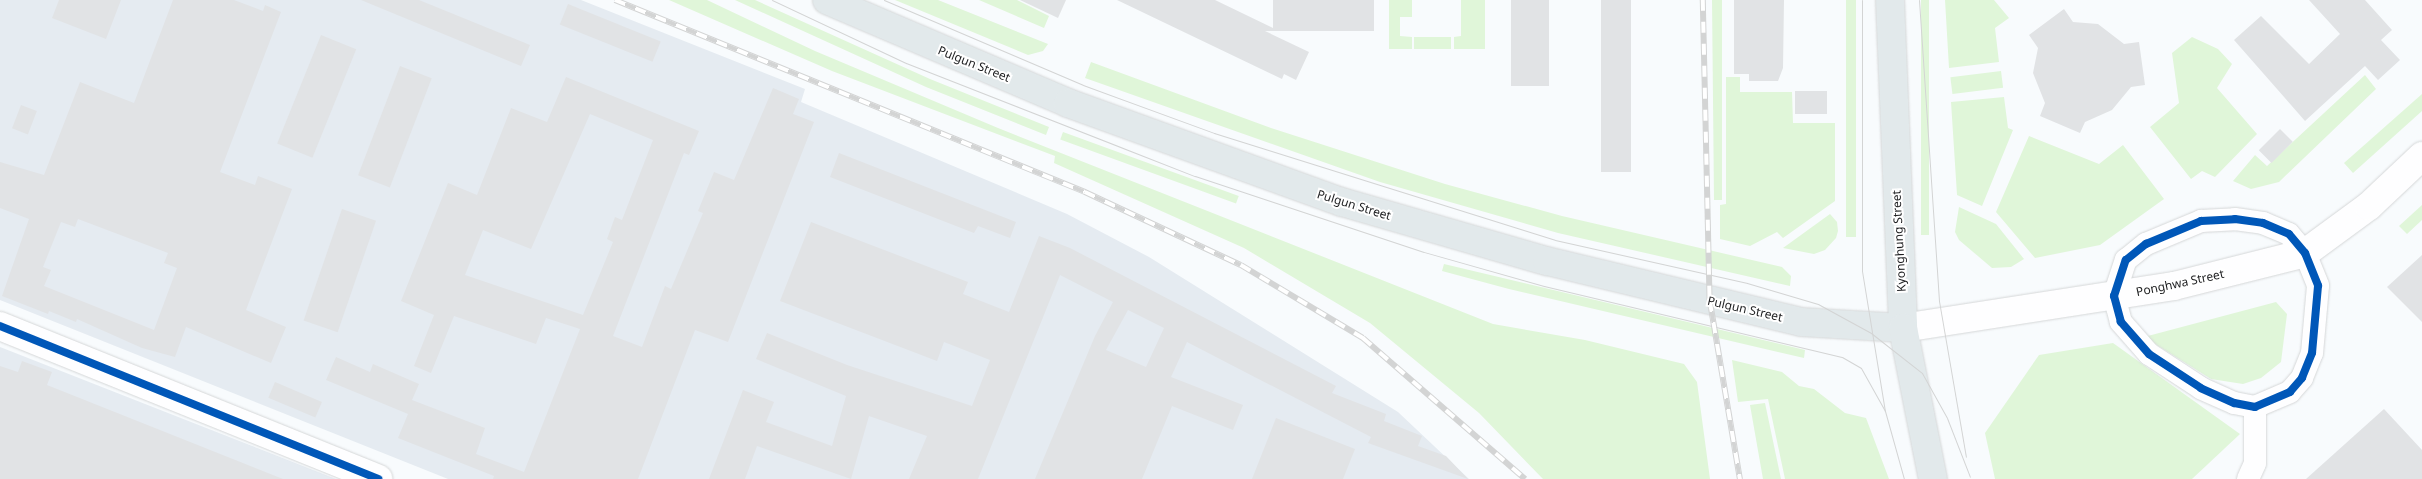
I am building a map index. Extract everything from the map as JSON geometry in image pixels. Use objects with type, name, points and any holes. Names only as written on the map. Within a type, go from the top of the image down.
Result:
[{"type":"main road","name":"Pulgun Street","points":[[827,0],[1068,103],[1342,202],[1547,260],[1801,322],[1903,328]]},
{"type":"main road","name":"Kyonghung Street","points":[[1890,0],[1903,328],[1933,479]]},
{"type":"main road","name":"Ponghwa Street","points":[[1903,328],[2174,286],[2306,252],[2369,206],[2422,156]]},
{"type":"main road","points":[[0,326],[378,479]]},
{"type":"street","points":[[2235,219],[2264,224],[2289,234],[2306,252],[2318,286],[2312,354],[2302,378],[2290,392],[2255,407],[2234,403],[2201,388],[2149,354],[2121,322],[2114,296],[2126,260],[2170,231],[2201,221],[2235,219]]},
{"type":"street","points":[[2248,479],[2255,463],[2255,407]]},
{"type":"shaded area","points":[[0,0],[581,0],[805,89],[801,102],[1067,214],[1149,257],[1398,412],[1469,479],[448,479],[0,300]]},
{"type":"shaded area","points":[[0,347],[336,479],[0,479]]},
{"type":"green space","points":[[669,0],[707,0],[815,51],[998,128],[1493,324],[1585,340],[1684,364],[1697,382],[1710,479],[1543,479],[1479,413],[1370,323],[1244,248],[1054,163],[1055,156],[832,71]]},
{"type":"green space","points":[[735,0],[755,0],[930,79],[1049,127],[1046,135],[926,87]]},
{"type":"green space","points":[[895,0],[938,0],[1048,44],[1043,51],[1028,55]]},
{"type":"green space","points":[[979,0],[1017,0],[1049,16],[1044,28]]},
{"type":"green space","points":[[1389,0],[1412,0],[1412,17],[1400,17],[1400,36],[1412,37],[1412,49],[1389,49]]},
{"type":"green space","points":[[1461,0],[1485,0],[1485,49],[1454,49],[1454,37],[1461,36]]},
{"type":"green space","points":[[1712,0],[1722,0],[1722,200],[1714,200]]},
{"type":"green space","points":[[1846,0],[1856,0],[1856,237],[1846,237]]},
{"type":"green space","points":[[1921,0],[1929,0],[1929,235],[1921,235]]},
{"type":"green space","points":[[1945,0],[1994,0],[2009,18],[1995,28],[1999,62],[1949,68]]},
{"type":"green space","points":[[1414,37],[1451,37],[1451,49],[1414,49]]},
{"type":"green space","points":[[2192,37],[2218,49],[2232,64],[2217,88],[2257,134],[2215,177],[2202,171],[2191,179],[2150,127],[2179,103],[2172,53]]},
{"type":"green space","points":[[1091,62],[1271,128],[1445,184],[1562,216],[1782,267],[1791,276],[1790,286],[1558,233],[1380,182],[1085,78]]},
{"type":"green space","points":[[2001,71],[2003,88],[1952,94],[1950,77]]},
{"type":"green space","points":[[2365,75],[2376,89],[2279,182],[2251,189],[2233,181],[2255,155],[2267,166]]},
{"type":"green space","points":[[1726,77],[1740,77],[1740,92],[1792,92],[1793,123],[1835,123],[1835,201],[1783,238],[1777,232],[1750,246],[1720,239],[1720,205],[1726,204]]},
{"type":"green space","points":[[2422,94],[2422,111],[2353,173],[2344,163]]},
{"type":"green space","points":[[2004,97],[2008,128],[2013,130],[1982,206],[1957,195],[1951,102]]},
{"type":"green space","points":[[1063,132],[1239,196],[1236,203],[1060,140]]},
{"type":"green space","points":[[2029,136],[2099,164],[2123,145],[2164,199],[2100,245],[2035,258],[1996,212]]},
{"type":"green space","points":[[2422,205],[2422,220],[2407,234],[2399,226]]},
{"type":"green space","points":[[1959,207],[1996,224],[2024,259],[2011,267],[1992,268],[1959,240],[1955,232]]},
{"type":"green space","points":[[1830,214],[1837,222],[1838,231],[1836,238],[1825,250],[1814,254],[1783,248]]},
{"type":"green space","points":[[1444,264],[1805,350],[1804,358],[1509,289],[1442,271]]},
{"type":"green space","points":[[2276,302],[2287,314],[2281,362],[2261,378],[2243,384],[2211,379],[2144,337]]},
{"type":"green space","points":[[2113,343],[2240,434],[2192,479],[1995,479],[1985,433],[2039,355]]},
{"type":"green space","points":[[1732,360],[1782,372],[1799,386],[1814,389],[1845,413],[1866,418],[1889,479],[1785,479],[1768,399],[1738,402]]},
{"type":"green space","points":[[1765,403],[1781,479],[1763,479],[1750,405]]},
{"type":"building","points":[[59,0],[121,0],[106,39],[52,18]]},
{"type":"building","points":[[173,0],[234,0],[263,11],[265,5],[281,12],[220,172],[255,185],[258,176],[292,189],[246,310],[286,327],[271,363],[186,327],[175,357],[142,348],[77,319],[76,322],[49,311],[48,314],[2,296],[29,219],[0,208],[0,162],[44,175],[80,82],[134,103]],"holes":[[[78,219],[168,253],[164,263],[177,268],[154,330],[44,286],[51,270],[43,267],[61,222],[75,227]]]},
{"type":"building","points":[[361,0],[419,0],[530,45],[521,66]]},
{"type":"building","points":[[1020,0],[1066,0],[1058,18]]},
{"type":"building","points":[[1117,0],[1215,0],[1273,28],[1273,0],[1374,0],[1374,31],[1265,31],[1309,52],[1296,80],[1284,74],[1282,79]]},
{"type":"building","points":[[1511,0],[1549,0],[1549,86],[1511,86]]},
{"type":"building","points":[[1601,0],[1631,0],[1631,172],[1601,172]]},
{"type":"building","points":[[1734,0],[1784,0],[1783,68],[1778,81],[1749,81],[1749,74],[1734,74]]},
{"type":"building","points":[[2309,0],[2365,0],[2392,30],[2381,40],[2400,60],[2378,80],[2365,66],[2305,121],[2234,40],[2261,16],[2309,64],[2340,34]]},
{"type":"building","points":[[568,4],[661,41],[652,62],[560,24]]},
{"type":"building","points":[[2064,9],[2073,22],[2098,24],[2124,44],[2139,42],[2145,85],[2131,87],[2112,110],[2085,122],[2080,133],[2040,116],[2045,103],[2033,73],[2038,48],[2029,35]]},
{"type":"building","points":[[321,35],[356,49],[312,158],[277,143]]},
{"type":"building","points":[[400,66],[432,78],[390,187],[358,175]]},
{"type":"building","points":[[566,77],[699,131],[689,155],[684,153],[613,336],[642,347],[665,286],[671,289],[703,213],[698,211],[714,172],[734,180],[773,88],[799,99],[793,114],[814,122],[728,342],[695,330],[638,479],[493,479],[494,476],[398,438],[408,414],[326,380],[336,357],[370,372],[373,364],[419,384],[412,400],[485,428],[476,454],[524,472],[580,329],[546,318],[536,344],[454,316],[431,373],[414,366],[434,315],[401,301],[448,183],[477,195],[511,108],[547,122]],"holes":[[[590,114],[653,140],[622,220],[615,217],[607,239],[613,242],[583,315],[465,275],[483,230],[531,249]]]},
{"type":"building","points":[[1795,91],[1827,91],[1827,114],[1795,114]]},
{"type":"building","points":[[21,105],[37,111],[28,134],[12,128]]},
{"type":"building","points":[[2280,129],[2293,142],[2272,163],[2259,150]]},
{"type":"building","points":[[839,153],[1016,222],[1010,238],[978,226],[974,233],[830,177]]},
{"type":"building","points":[[342,209],[376,221],[338,332],[304,321]]},
{"type":"building","points":[[811,222],[968,282],[963,294],[1009,312],[1039,236],[1070,248],[1336,386],[1332,393],[1386,414],[1384,421],[1422,436],[1418,446],[1446,456],[1468,479],[1368,443],[1371,437],[1187,342],[1171,377],[1243,405],[1233,430],[1172,406],[1142,479],[1035,479],[1095,336],[1113,302],[1060,275],[978,479],[909,479],[927,436],[869,416],[851,479],[757,446],[745,479],[709,479],[743,390],[774,402],[766,422],[832,446],[846,396],[756,359],[767,333],[847,365],[972,406],[990,360],[944,342],[937,361],[780,301]],"holes":[[[1128,310],[1164,328],[1146,367],[1106,350]]]},
{"type":"building","points":[[2422,255],[2422,322],[2387,287]]},
{"type":"building","points":[[22,361],[52,372],[47,385],[283,479],[0,479],[0,366],[18,372]]},
{"type":"building","points":[[275,382],[322,402],[315,418],[268,398]]},
{"type":"building","points":[[2384,409],[2422,450],[2422,479],[2306,479]]},
{"type":"building","points":[[1276,418],[1355,449],[1343,479],[1252,479]]},
{"type":"tram line","points":[[772,0],[906,63],[1195,176],[1424,252],[1544,286],[1842,357],[1861,368],[1885,411]]},
{"type":"tram line","points":[[884,0],[1083,85],[1214,133],[1555,240],[1747,283],[1818,304],[1871,333],[1922,373],[1947,418],[1970,477]]},
{"type":"tram line","points":[[1862,0],[1862,271],[1885,411],[1904,479]]},
{"type":"tram line","points":[[1919,0],[1939,301],[1966,457]]},
{"type":"railway","points":[[615,0],[1085,192],[1241,265],[1363,338],[1525,479]]},
{"type":"railway","points":[[1703,0],[1710,301],[1740,479]]},
{"type":"cycle path","points":[[2235,219],[2263,223],[2289,234],[2305,253],[2318,286],[2312,353],[2302,378],[2290,392],[2255,407],[2234,403],[2201,388],[2149,354],[2121,322],[2114,296],[2126,260],[2146,244],[2201,221],[2235,219]]},
{"type":"cycle path","points":[[0,326],[378,479]]}]
